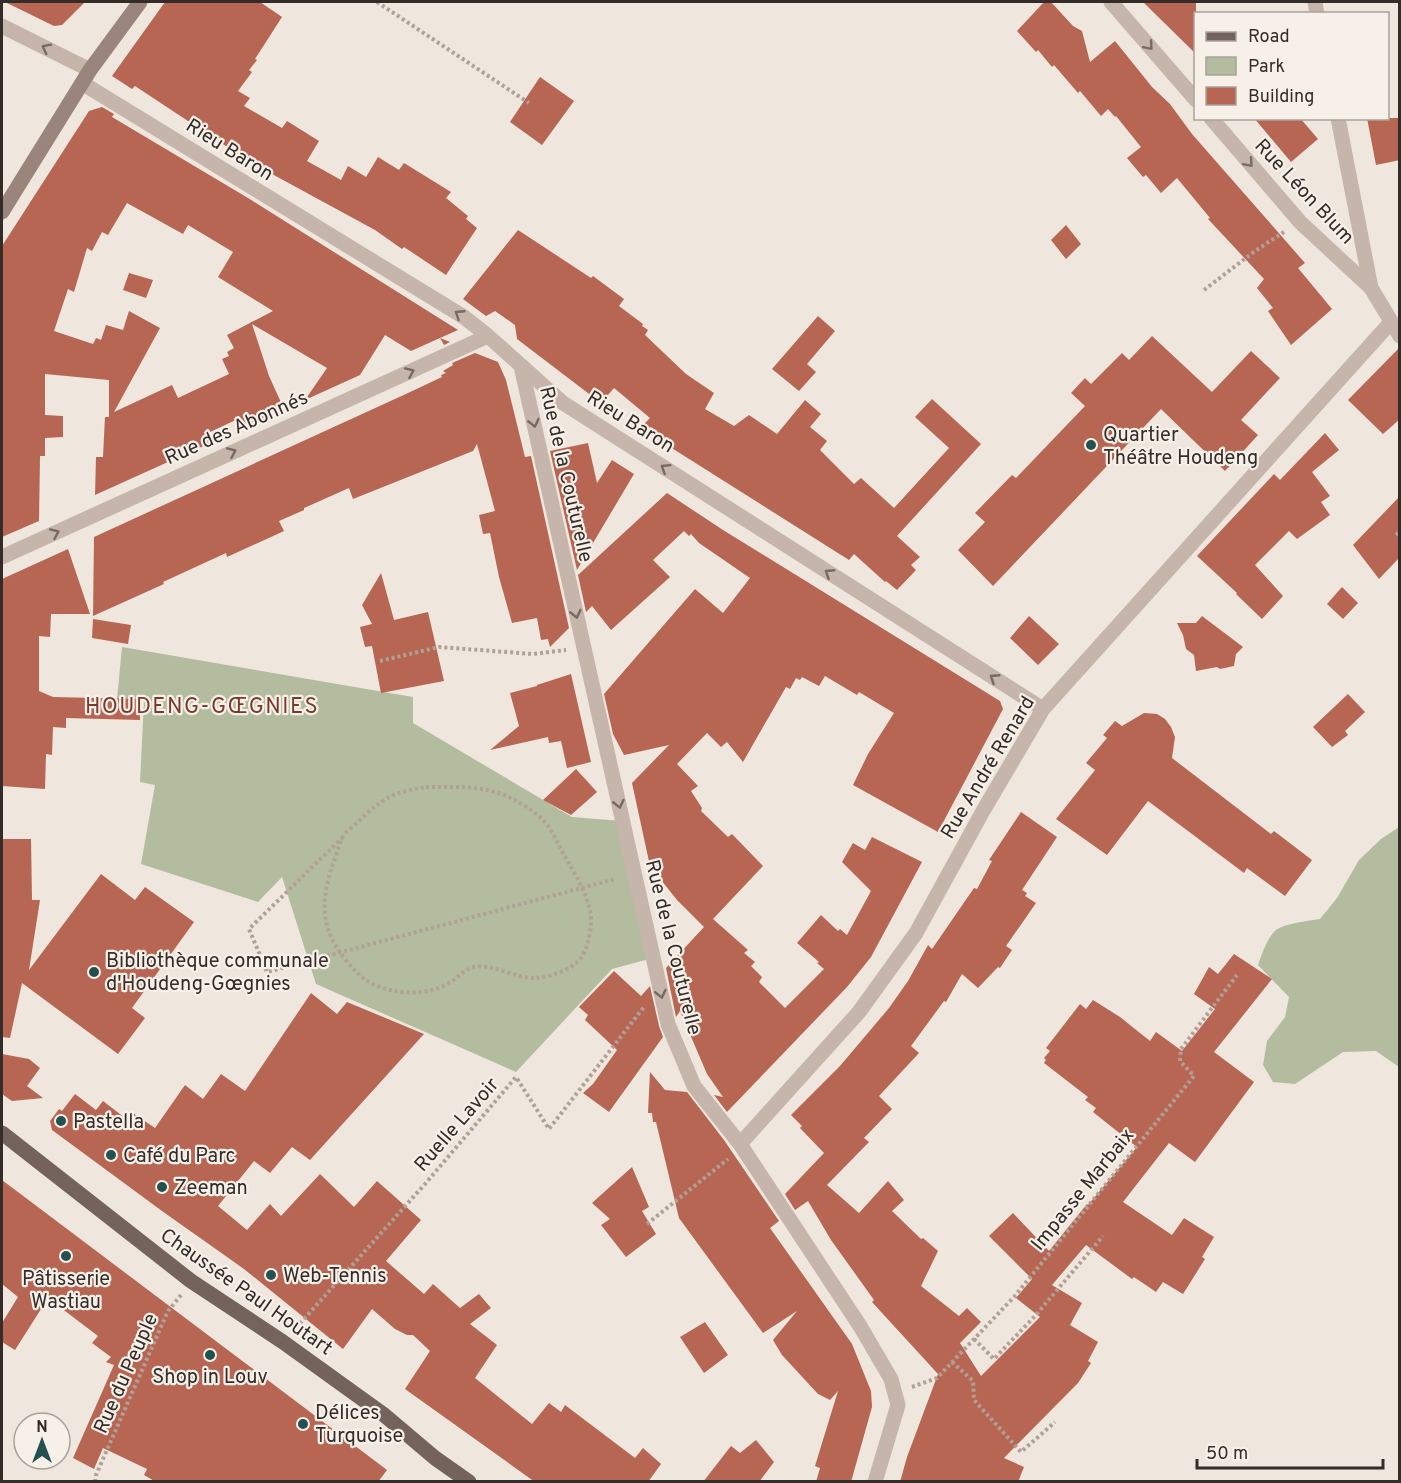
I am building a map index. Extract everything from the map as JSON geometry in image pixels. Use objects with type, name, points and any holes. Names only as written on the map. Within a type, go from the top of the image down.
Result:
[{"type":"main road","name":"Chaussée Paul Houtart","points":[[5,1138],[191,1281],[283,1342],[383,1414],[435,1458],[469,1482]]},
{"type":"street","points":[[2,212],[86,77],[140,2]]},
{"type":"street","points":[[1111,2],[1194,98]]},
{"type":"street","name":"Rieu Baron","points":[[2,26],[464,317],[563,403],[1043,709]]},
{"type":"street","name":"Rue Léon Blum","points":[[1213,120],[1300,222],[1371,288]]},
{"type":"street","points":[[1338,120],[1371,288],[1400,336]]},
{"type":"street","name":"Rue André Renard","points":[[736,1150],[860,1012],[916,933],[983,811],[1043,709],[1391,322]]},
{"type":"street","name":"Rue des Abonnés","points":[[2,557],[488,336]]},
{"type":"street","name":"Rue de la Couturelle","points":[[521,366],[668,1024],[694,1086],[736,1150],[860,1326],[891,1379],[896,1394]]},
{"type":"street","points":[[876,1482],[898,1405],[896,1394]]},
{"type":"path","points":[[377,2],[529,103]]},
{"type":"path","points":[[1204,290],[1255,251],[1300,222]]},
{"type":"path","points":[[380,661],[439,647],[545,654],[584,646]]},
{"type":"path","points":[[343,836],[327,880],[324,900],[327,927],[339,951],[362,977],[385,988],[406,993],[430,992],[449,983],[462,972],[475,967],[535,978],[551,976],[569,968],[580,959],[591,928],[590,911],[583,888],[544,821],[511,798],[490,790],[470,787],[426,787],[400,791],[373,807],[343,836],[249,929],[267,972],[339,951],[583,888],[634,876]]},
{"type":"path","name":"Impasse Marbaix","points":[[896,1394],[937,1378],[1014,1297],[1194,1076],[1180,1061],[1181,1048],[1237,975]]},
{"type":"path","name":"Ruelle Lavoir","points":[[283,1342],[516,1077],[549,1129],[645,1005],[661,994]]},
{"type":"path","points":[[647,1224],[736,1150]]},
{"type":"path","points":[[974,1339],[994,1359],[1035,1316],[1103,1236]]},
{"type":"path","name":"Rue du Peuple","points":[[95,1482],[96,1475],[168,1311],[191,1281]]},
{"type":"path","points":[[952,1362],[974,1382],[974,1400],[1022,1452],[1055,1422]]},
{"type":"green space","points":[[122,647],[413,697],[413,723],[572,817],[622,821],[653,958],[612,969],[516,1072],[316,984],[282,877],[258,902],[141,864],[155,785],[140,782],[144,700],[117,699]]},
{"type":"green space","points":[[1399,827],[1399,1067],[1376,1051],[1343,1052],[1295,1084],[1273,1082],[1263,1065],[1267,1041],[1285,1017],[1289,997],[1258,965],[1267,942],[1280,928],[1320,919],[1337,898],[1359,860],[1381,839]]},
{"type":"building","points":[[5,2],[85,2],[62,25],[54,26]]},
{"type":"building","points":[[165,2],[260,2],[282,17],[249,70],[252,72],[238,91],[250,98],[244,106],[282,128],[287,121],[319,141],[307,161],[341,180],[348,166],[366,177],[378,157],[399,170],[404,163],[451,192],[446,198],[468,216],[466,219],[477,228],[446,275],[375,230],[250,162],[135,86],[132,89],[112,76]]},
{"type":"building","points":[[1044,2],[1051,2],[1073,26],[1082,31],[1090,62],[1115,41],[1152,87],[1170,104],[1192,134],[1305,263],[1298,268],[1332,309],[1291,345],[1268,311],[1273,308],[1257,288],[1264,279],[1208,219],[1210,218],[1177,178],[1161,193],[1146,175],[1143,177],[1127,158],[1141,147],[1116,116],[1108,109],[1101,116],[1080,91],[1078,93],[1054,65],[1052,67],[1038,50],[1036,52],[1017,31]]},
{"type":"building","points":[[1143,2],[1196,2],[1194,52]]},
{"type":"building","points":[[540,77],[574,101],[542,145],[510,122]]},
{"type":"building","points":[[102,107],[114,114],[112,117],[248,198],[458,330],[411,351],[385,335],[360,375],[305,400],[327,368],[252,324],[269,376],[284,409],[244,427],[240,418],[206,434],[210,443],[95,495],[96,457],[103,457],[105,417],[109,417],[109,380],[45,374],[45,415],[63,416],[63,437],[45,438],[45,456],[40,456],[39,521],[2,537],[2,246],[89,111]],"holes":[[[127,203],[183,234],[188,225],[233,252],[218,277],[273,311],[227,335],[234,348],[227,352],[229,356],[222,359],[229,374],[178,398],[172,385],[114,412],[160,328],[129,311],[123,330],[106,325],[101,340],[96,338],[93,344],[54,331],[68,289],[74,292],[87,248],[92,251],[102,232],[108,235]]]},
{"type":"building","points":[[1400,118],[1400,160],[1376,165],[1367,120]]},
{"type":"building","points":[[1256,120],[1302,120],[1318,139],[1291,162]]},
{"type":"building","points":[[1066,225],[1081,244],[1066,259],[1051,240]]},
{"type":"building","points":[[518,230],[591,278],[593,276],[624,299],[619,306],[643,324],[642,326],[648,330],[645,335],[686,374],[714,393],[705,409],[734,426],[749,415],[777,434],[805,400],[821,414],[810,427],[827,441],[820,450],[854,484],[861,478],[894,508],[949,448],[915,417],[932,399],[981,444],[897,536],[920,557],[911,565],[916,570],[897,590],[854,554],[849,560],[640,428],[650,418],[614,388],[601,403],[517,339],[515,325],[495,311],[486,316],[463,299]]},
{"type":"building","points":[[129,273],[153,280],[146,298],[123,290]]},
{"type":"building","points":[[818,316],[835,331],[807,364],[816,372],[799,391],[772,369]]},
{"type":"building","points":[[1152,336],[1212,392],[1251,351],[1280,378],[1241,420],[1258,435],[1225,471],[1161,409],[993,586],[958,550],[985,522],[975,513],[1012,475],[1016,478],[1085,406],[1071,393],[1085,378],[1091,384],[1122,353],[1129,360]]},
{"type":"building","points":[[440,338],[450,342],[444,345]]},
{"type":"building","points":[[1400,347],[1400,419],[1383,434],[1348,400]]},
{"type":"building","points":[[475,353],[498,362],[506,380],[525,457],[531,456],[569,628],[550,647],[548,639],[541,640],[537,618],[512,623],[490,533],[483,534],[479,515],[495,511],[477,444],[473,451],[353,499],[349,488],[304,508],[279,521],[284,531],[227,557],[226,553],[93,616],[94,537],[442,377],[441,375],[446,373],[443,371],[453,365],[452,363]]},
{"type":"building","points":[[1325,433],[1339,450],[1312,472],[1330,496],[1321,502],[1330,515],[1297,539],[1289,531],[1255,565],[1283,596],[1262,619],[1197,556],[1274,474],[1280,480]]},
{"type":"building","points":[[588,443],[597,483],[612,460],[634,474],[577,570],[550,451]]},
{"type":"building","points":[[667,493],[1000,701],[1003,709],[938,832],[853,785],[868,754],[894,713],[859,692],[857,695],[825,676],[819,686],[802,677],[800,680],[796,678],[790,689],[786,687],[743,762],[727,742],[721,747],[707,733],[677,764],[698,786],[691,791],[702,808],[701,811],[728,837],[732,834],[763,866],[713,919],[748,950],[744,953],[755,962],[751,966],[762,977],[759,982],[785,1008],[824,969],[797,943],[821,915],[838,931],[840,929],[847,935],[871,891],[842,862],[853,843],[865,850],[872,837],[922,862],[871,957],[847,987],[727,1112],[714,1095],[723,1097],[707,1074],[680,1011],[676,1017],[666,968],[704,927],[677,900],[650,866],[632,783],[669,745],[624,755],[613,734],[604,694],[695,589],[723,613],[750,578],[684,531],[653,560],[670,577],[611,630],[592,606],[586,612],[578,575]]},
{"type":"building","points":[[1400,496],[1400,557],[1379,579],[1353,545]]},
{"type":"building","points":[[68,549],[90,614],[51,614],[50,637],[39,636],[39,691],[53,697],[140,699],[140,720],[66,718],[66,728],[53,727],[52,755],[46,754],[45,789],[2,786],[2,579]]},
{"type":"building","points":[[381,573],[394,620],[428,612],[444,681],[381,693],[372,646],[365,647],[360,627],[372,624],[362,605]]},
{"type":"building","points":[[1342,587],[1358,603],[1343,619],[1327,604]]},
{"type":"building","points":[[1029,616],[1059,644],[1038,665],[1010,638]]},
{"type":"building","points":[[1202,616],[1243,647],[1236,654],[1234,666],[1196,671],[1194,655],[1186,649],[1177,623],[1196,623]]},
{"type":"building","points":[[93,619],[131,625],[128,644],[92,638]]},
{"type":"building","points":[[571,674],[591,762],[567,768],[561,741],[549,743],[548,737],[490,750],[519,726],[510,693]]},
{"type":"building","points":[[1348,694],[1365,712],[1345,731],[1348,735],[1332,747],[1313,727]]},
{"type":"building","points":[[1144,713],[1157,714],[1171,727],[1175,737],[1172,758],[1271,834],[1274,831],[1312,860],[1285,896],[1247,868],[1244,873],[1148,801],[1107,855],[1056,819],[1095,770],[1086,763],[1107,738],[1103,735],[1115,721],[1122,726]]},
{"type":"building","points":[[576,769],[597,792],[571,815],[543,800]]},
{"type":"building","points":[[1021,812],[1057,837],[1022,890],[1027,893],[1025,896],[1036,903],[1006,946],[1012,950],[1000,968],[998,967],[978,988],[962,974],[946,1002],[944,1001],[911,1046],[919,1053],[879,1096],[892,1109],[864,1138],[869,1142],[827,1185],[859,1213],[888,1181],[904,1200],[892,1211],[921,1239],[923,1238],[938,1251],[921,1286],[959,1316],[967,1308],[981,1322],[960,1343],[981,1376],[1040,1317],[1016,1298],[1032,1279],[989,1236],[1013,1213],[1049,1251],[1137,1147],[1093,1112],[1096,1108],[1085,1100],[1088,1097],[1044,1063],[1046,1060],[1044,1058],[1050,1051],[1046,1048],[1080,1004],[1086,1009],[1093,1000],[1120,1017],[1150,1041],[1156,1032],[1182,1051],[1215,1009],[1194,994],[1209,967],[1218,974],[1234,954],[1272,979],[1214,1052],[1254,1082],[1195,1162],[1169,1143],[1123,1202],[1172,1235],[1184,1218],[1214,1237],[1202,1257],[1205,1259],[1183,1294],[1163,1282],[1156,1292],[1134,1277],[1132,1279],[1086,1245],[1052,1285],[1082,1303],[1070,1325],[1098,1342],[1088,1361],[1091,1363],[1078,1383],[1004,1458],[1024,1467],[1018,1482],[900,1482],[938,1374],[872,1302],[874,1300],[831,1240],[808,1201],[795,1210],[785,1194],[824,1153],[791,1115],[840,1066],[889,1008],[908,981],[928,945],[932,949],[974,888],[977,889],[992,861],[989,860]]},
{"type":"building","name":"Bibliothèque communale d'Houdeng-Gœgnies","points":[[2,839],[31,839],[32,900],[40,900],[29,970],[101,874],[135,900],[145,887],[194,922],[132,1008],[145,1018],[118,1054],[22,983],[10,1038],[2,1037]]},
{"type":"building","points":[[614,971],[641,996],[650,986],[663,1037],[609,1112],[583,1093],[593,1084],[617,1050],[585,1020],[588,1015],[579,1007]]},
{"type":"building","points":[[311,993],[337,1014],[347,1002],[424,1034],[310,1160],[292,1147],[270,1173],[254,1161],[218,1206],[247,1230],[270,1204],[281,1216],[320,1174],[354,1207],[377,1181],[421,1220],[386,1261],[424,1294],[433,1284],[460,1308],[479,1294],[491,1308],[470,1324],[497,1345],[475,1378],[532,1424],[549,1403],[561,1412],[565,1405],[635,1458],[643,1448],[661,1464],[648,1482],[535,1482],[405,1389],[430,1351],[413,1335],[407,1335],[395,1329],[372,1309],[343,1349],[244,1269],[52,1130],[50,1121],[59,1109],[62,1111],[75,1094],[96,1110],[103,1101],[129,1121],[133,1113],[155,1128],[185,1085],[203,1099],[221,1074],[245,1091]]},
{"type":"building","points":[[2,1054],[29,1059],[40,1068],[27,1086],[43,1098],[12,1101],[2,1094]]},
{"type":"building","points":[[650,1072],[665,1090],[687,1092],[724,1140],[779,1221],[770,1228],[852,1344],[871,1391],[872,1407],[851,1482],[816,1482],[820,1468],[815,1466],[838,1391],[830,1400],[818,1394],[782,1355],[773,1340],[797,1311],[763,1333],[679,1218],[656,1122],[653,1122],[652,1113],[648,1113]]},
{"type":"building","points":[[632,1167],[649,1207],[642,1211],[656,1234],[626,1257],[601,1225],[610,1219],[592,1203]]},
{"type":"building","points":[[2,1180],[387,1470],[378,1482],[156,1482],[144,1475],[147,1469],[103,1448],[94,1469],[73,1458],[114,1365],[106,1362],[111,1357],[92,1343],[98,1336],[48,1298],[15,1350],[2,1342],[2,1323],[18,1297],[2,1284]]},
{"type":"building","points":[[705,1322],[728,1355],[704,1373],[680,1337]]},
{"type":"building","points":[[756,1440],[774,1462],[759,1482],[703,1482],[731,1446],[740,1453]]},
{"type":"place","name":"Quartier Théâtre Houdeng","points":[[1091,445]]},
{"type":"place","name":"Bibliothèque communale d'Houdeng-Gœgnies","points":[[94,972]]},
{"type":"place","name":"Pastella","points":[[61,1121]]},
{"type":"place","name":"Café du Parc","points":[[111,1155]]},
{"type":"place","name":"Zeeman","points":[[162,1187]]},
{"type":"place","name":"Pâtisserie Wastiau","points":[[66,1256]]},
{"type":"place","name":"Web-Tennis","points":[[271,1275]]},
{"type":"place","name":"Shop in Louv","points":[[210,1355]]},
{"type":"place","name":"Délices Turquoise","points":[[303,1424]]},
{"type":"district","name":"HOUDENG-GŒGNIES","points":[[202,705]]}]
